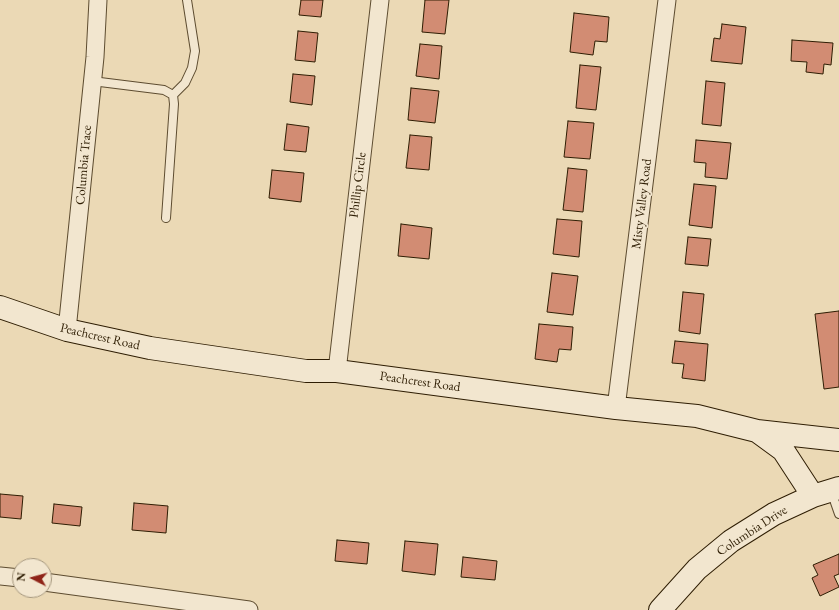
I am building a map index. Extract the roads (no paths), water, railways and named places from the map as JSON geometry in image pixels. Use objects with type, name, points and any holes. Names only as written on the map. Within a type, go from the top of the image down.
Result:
[{"type":"street","name":"Columbia Trace","points":[[67,330],[92,81],[98,0]]},
{"type":"street","name":"Phillip Circle","points":[[337,371],[380,0]]},
{"type":"street","name":"Misty Valley Road","points":[[616,408],[668,0]]},
{"type":"street","name":"Peachcrest Road","points":[[0,307],[67,330],[150,348],[306,371],[337,371],[616,408],[697,416],[757,431],[782,450],[827,492]]},
{"type":"street","points":[[757,431],[839,440]]},
{"type":"street","name":"Columbia Drive","points":[[660,610],[697,569],[731,541],[774,514],[827,492]]},
{"type":"street","points":[[0,576],[12,577]]},
{"type":"street","points":[[52,583],[249,610]]},
{"type":"lane","points":[[173,95],[185,83],[192,68],[195,51],[187,0]]},
{"type":"lane","points":[[92,81],[164,90],[173,95]]},
{"type":"lane","points":[[166,218],[174,104],[173,95]]},
{"type":"lane","points":[[827,492],[839,514]]}]
